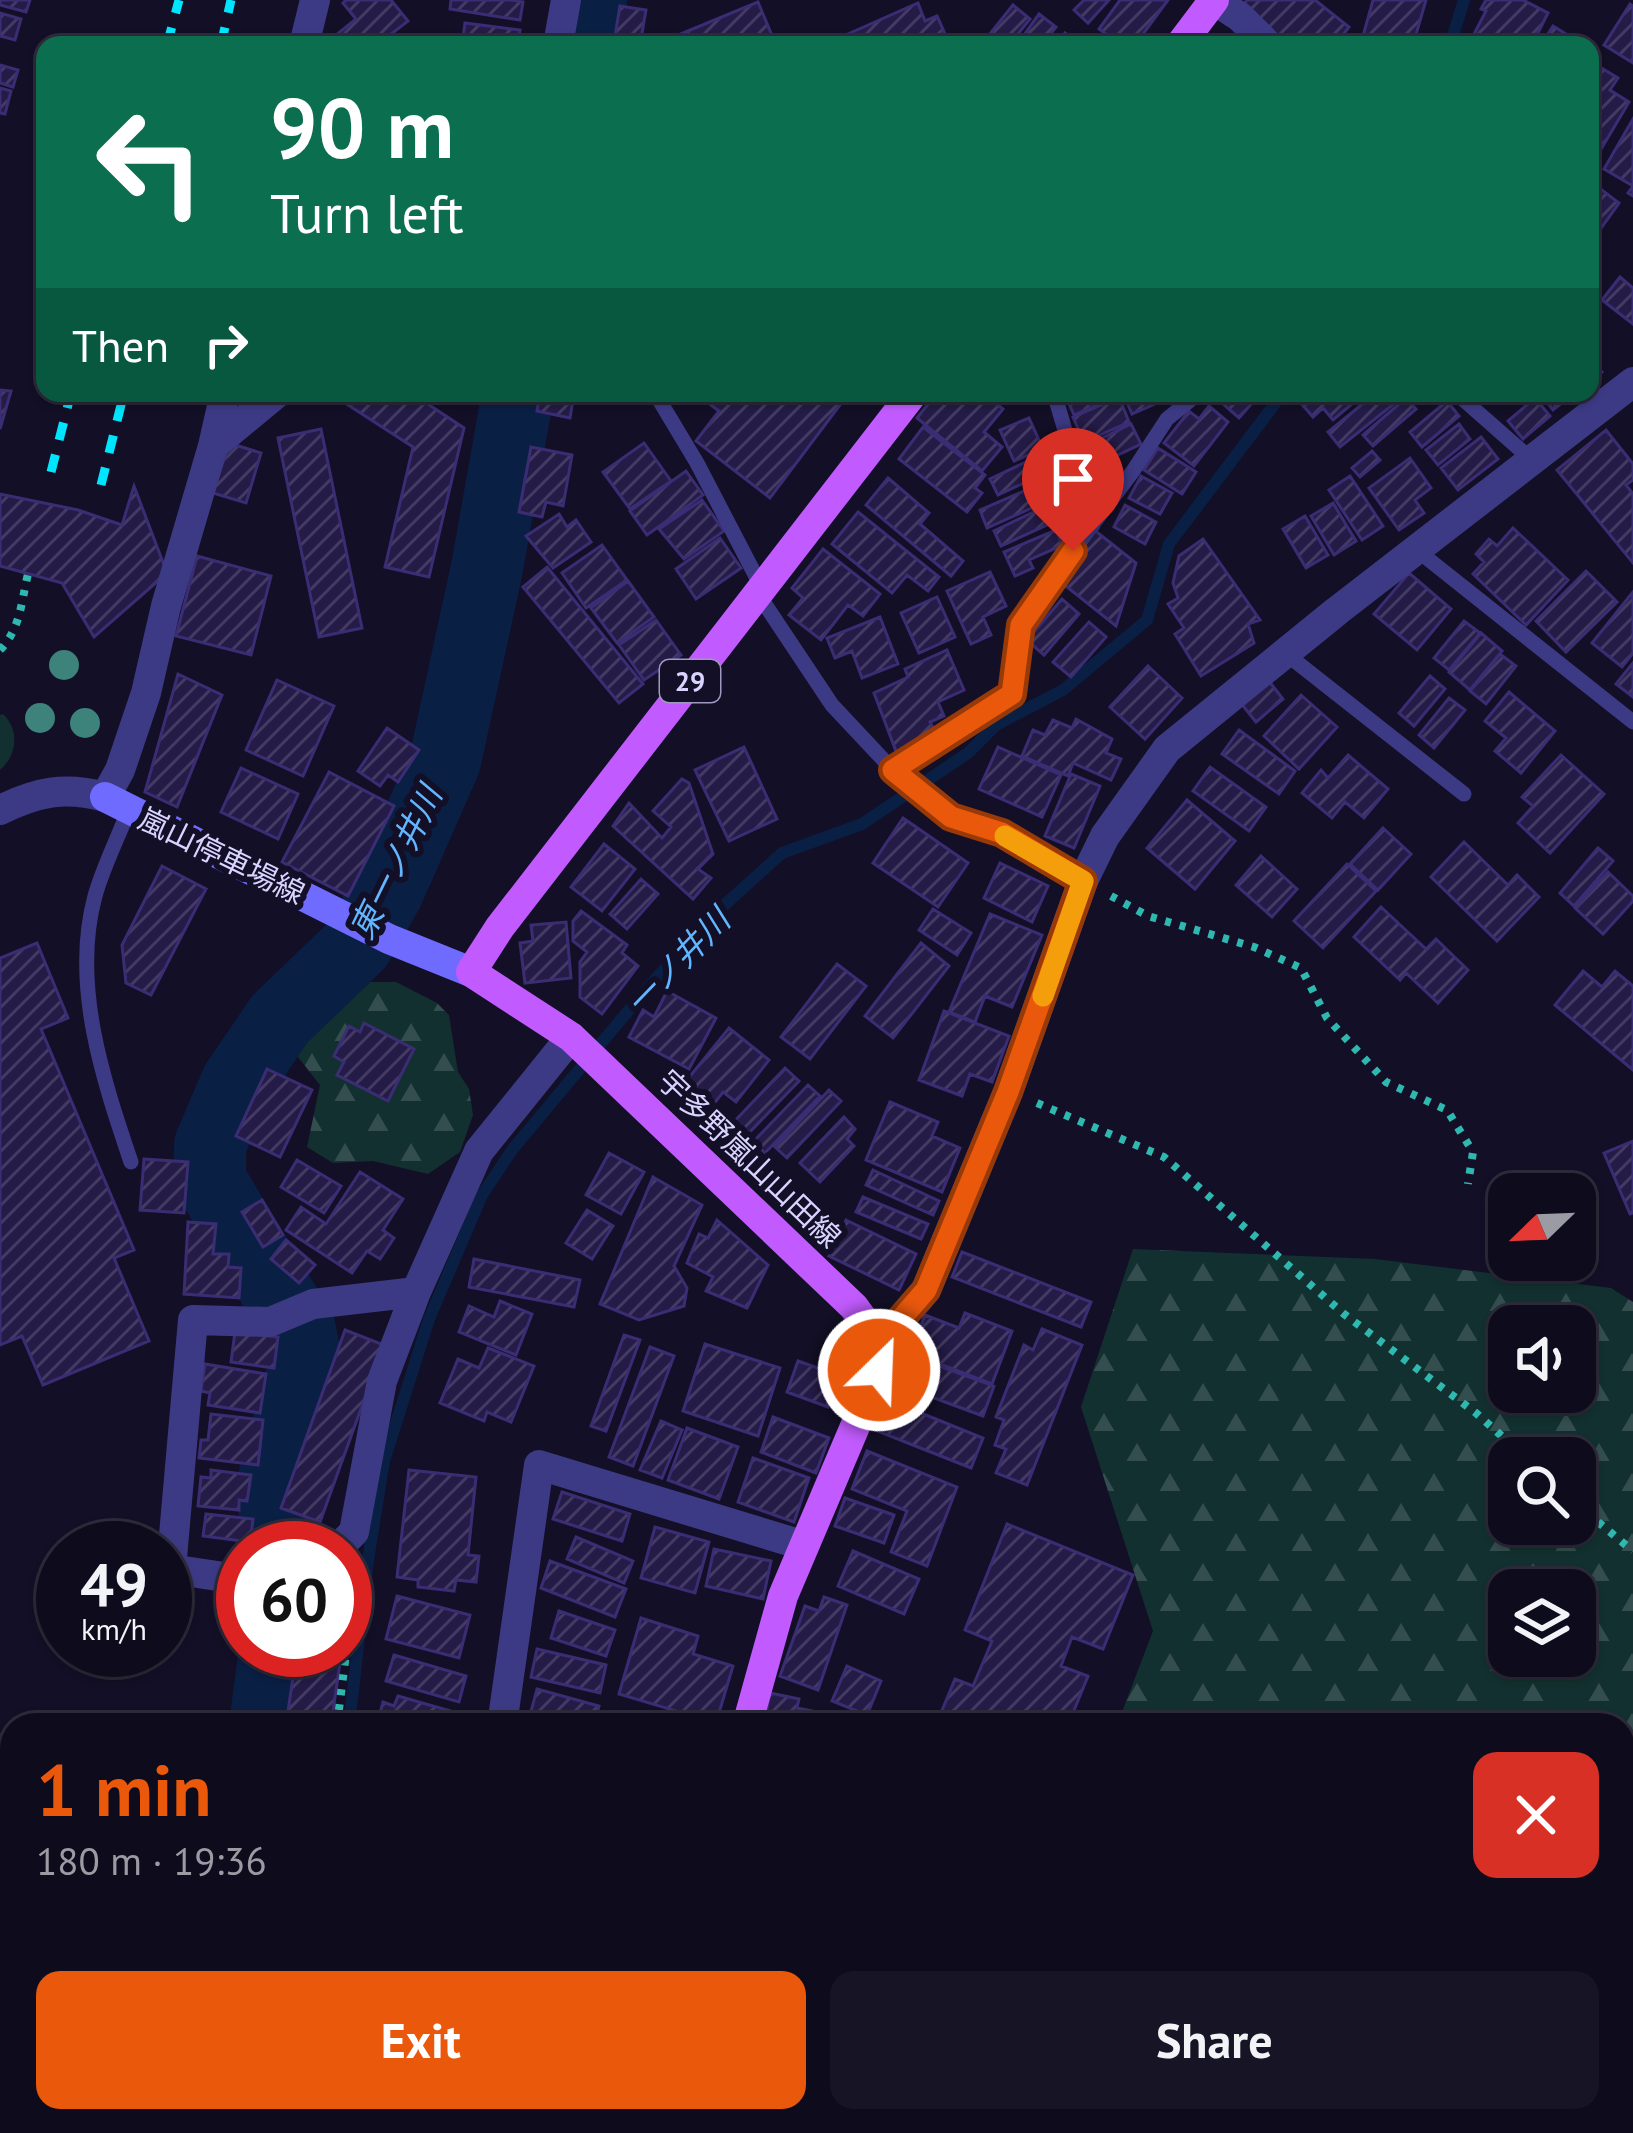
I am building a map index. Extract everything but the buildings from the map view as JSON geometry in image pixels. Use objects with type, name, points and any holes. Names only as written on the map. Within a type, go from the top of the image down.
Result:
[{"type":"main road","points":[[1187,36],[1214,0]]},
{"type":"main road","name":"29","points":[[471,971],[500,927],[906,402]]},
{"type":"main road","name":"嵐山停車場線","points":[[117,803],[389,939],[471,971]]},
{"type":"main road","name":"宇多野嵐山山田線","points":[[471,971],[583,1049],[854,1307],[880,1343]]},
{"type":"main road","points":[[750,1713],[802,1545],[879,1370],[880,1343]]},
{"type":"street","points":[[306,36],[315,0]]},
{"type":"street","points":[[560,36],[566,0]]},
{"type":"street","points":[[1214,0],[1259,36]]},
{"type":"street","points":[[880,1343],[926,1290],[1008,1092],[1083,881],[1105,836],[1167,749],[1633,382]]},
{"type":"street","points":[[0,810],[32,794],[58,789],[117,803],[120,770],[146,693],[223,402]]},
{"type":"street","points":[[213,446],[266,402]]},
{"type":"street","points":[[350,1521],[382,1381],[479,1151],[583,1049]]},
{"type":"street","points":[[216,1576],[171,1569],[193,1320],[270,1322],[313,1304],[416,1292]]},
{"type":"street","points":[[504,1713],[538,1466],[802,1545]]},
{"type":"lane","points":[[661,402],[698,463],[759,590],[832,705],[893,770],[951,817],[1002,833],[1083,881]]},
{"type":"lane","points":[[1057,402],[1094,525]]},
{"type":"lane","points":[[893,770],[1012,694],[1021,625],[1167,419],[1188,402]]},
{"type":"lane","points":[[1466,402],[1532,461]]},
{"type":"lane","points":[[1418,551],[1633,722]]},
{"type":"lane","points":[[1286,653],[1464,794]]},
{"type":"lane","points":[[117,803],[86,950],[92,1027],[131,1162]]},
{"type":"path","points":[[0,650],[20,618],[28,574]]},
{"type":"path","points":[[1083,881],[1148,916],[1254,947],[1300,968],[1327,1018],[1386,1082],[1447,1111],[1473,1152],[1468,1184]]},
{"type":"path","points":[[1008,1092],[1164,1157],[1344,1314],[1503,1437]]},
{"type":"path","points":[[1596,1520],[1633,1552]]},
{"type":"path","points":[[338,1713],[343,1677]]},
{"type":"green space","points":[[0,715],[12,727],[14,742],[0,770]]},
{"type":"green space","points":[[366,982],[396,982],[437,1003],[449,1015],[458,1072],[469,1089],[473,1115],[460,1152],[428,1174],[373,1161],[333,1163],[307,1147],[320,1085],[298,1057],[301,1033]]},
{"type":"green space","points":[[1133,1249],[1375,1259],[1488,1273],[1488,1281],[1554,1281],[1611,1288],[1633,1302],[1633,1713],[1122,1713],[1153,1631],[1081,1407]]},
{"type":"waterway","name":"東一ノ井川","points":[[584,36],[591,0]]},
{"type":"waterway","name":"一ノ井川","points":[[1453,36],[1464,0]]},
{"type":"waterway","name":"東一ノ井川","points":[[275,1521],[272,1486],[306,1360],[300,1330],[210,1180],[210,1145],[237,1082],[280,1019],[357,945],[388,891],[445,761],[516,402]]},
{"type":"waterway","name":"一ノ井川","points":[[350,1713],[384,1461],[429,1319],[482,1195],[512,1150],[649,986],[720,909],[782,853],[862,824],[968,753],[996,725],[1063,690],[1147,620],[1169,544],[1276,402]]},
{"type":"waterway","name":"東一ノ井川","points":[[267,1713],[271,1677]]},
{"type":"railway","points":[[169,36],[179,0]]},
{"type":"railway","points":[[223,36],[231,0]]},
{"type":"railway","points":[[51,472],[69,402]]},
{"type":"railway","points":[[101,485],[122,402]]},
{"type":"slow traffic","points":[[1005,836],[1083,881],[1043,996]]},
{"type":"route","points":[[879,1370],[880,1343],[926,1290],[1008,1092],[1083,881],[1002,833],[951,817],[893,770],[1012,694],[1021,625],[1073,551]]}]
